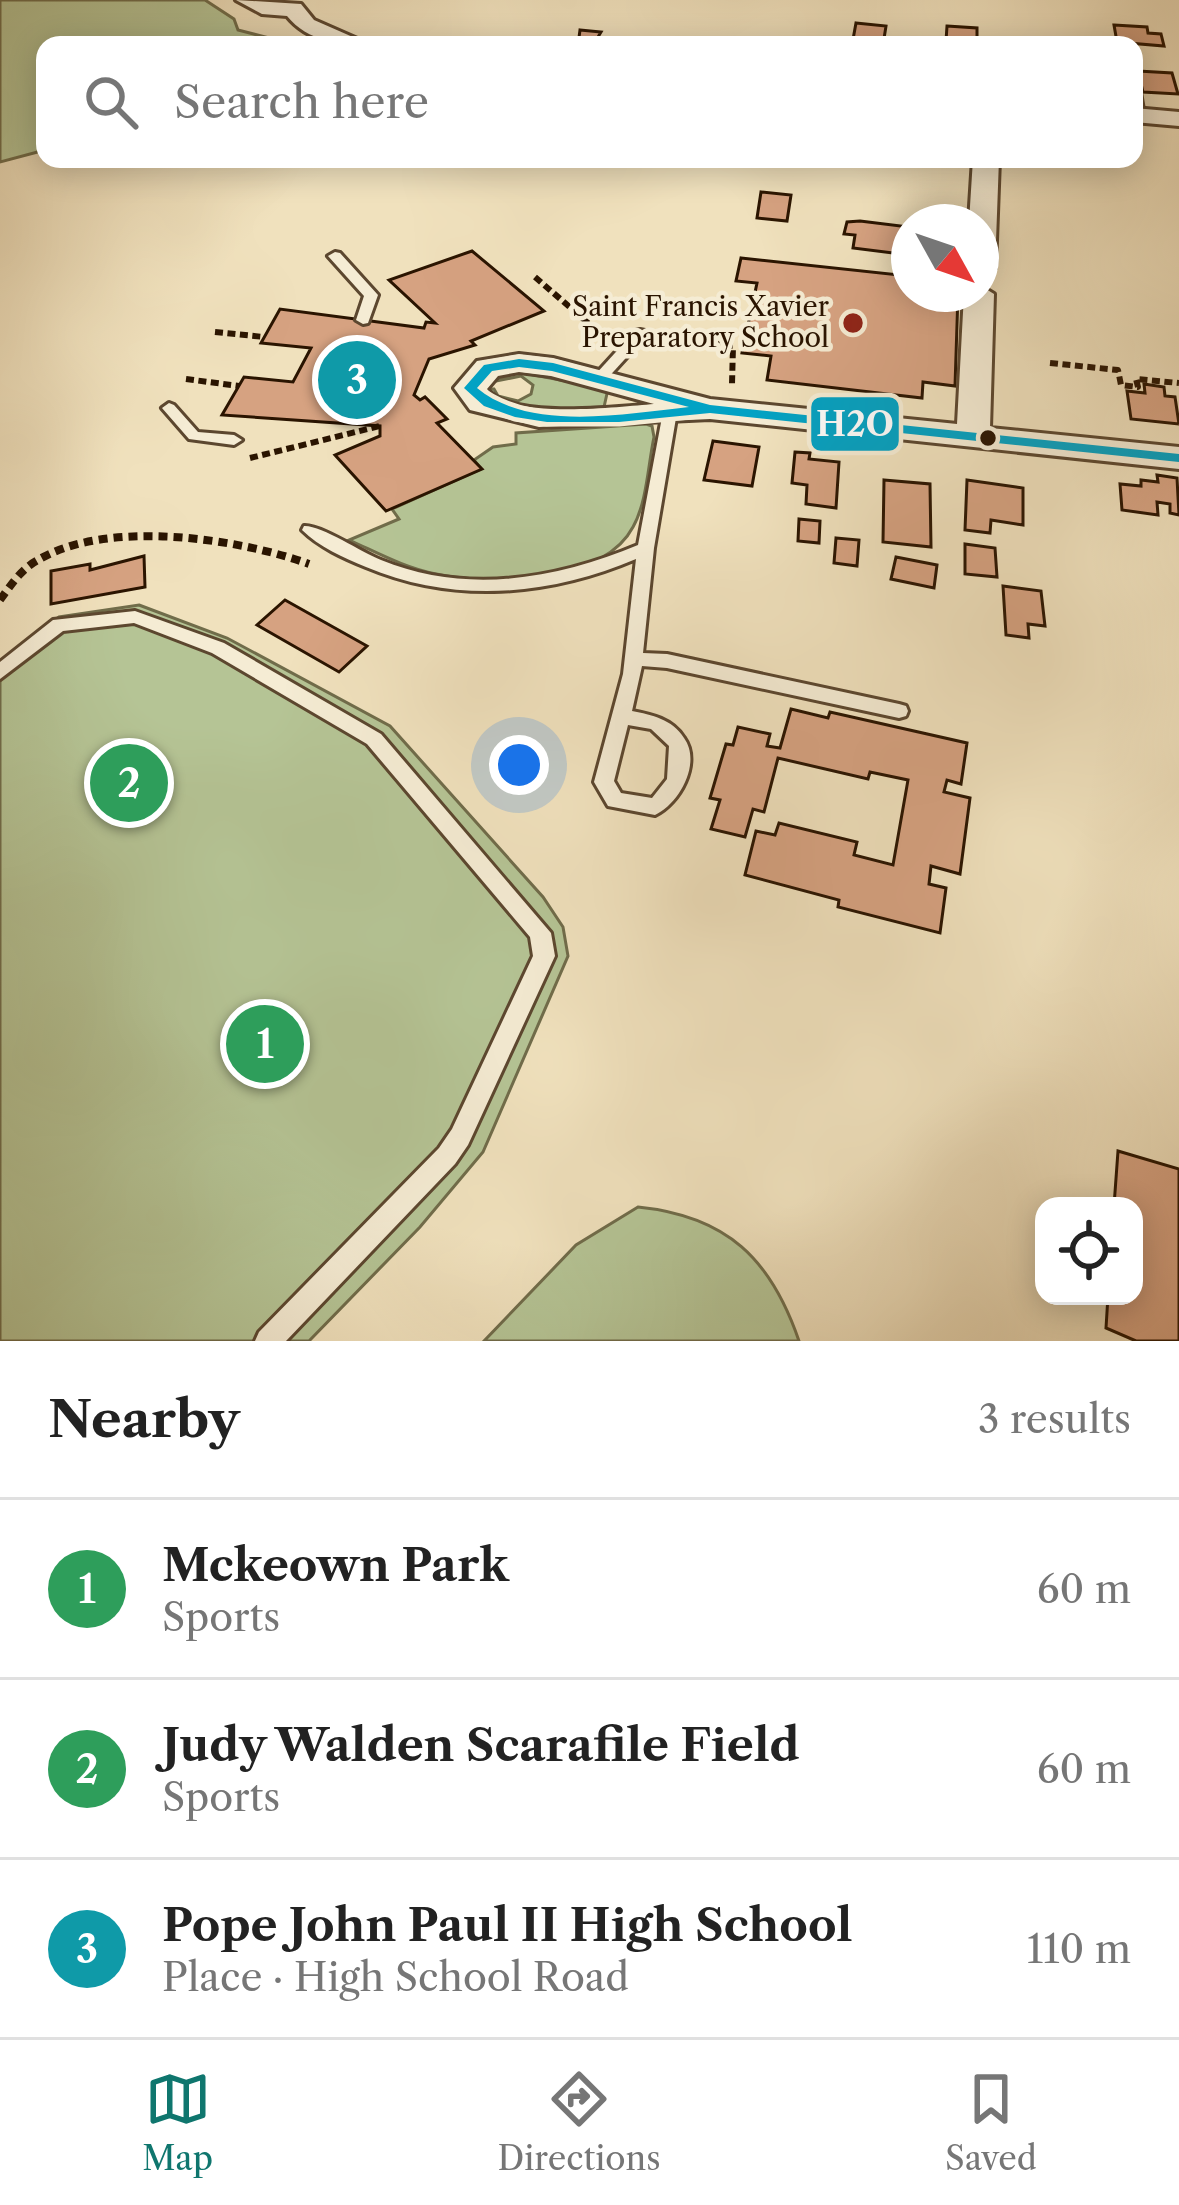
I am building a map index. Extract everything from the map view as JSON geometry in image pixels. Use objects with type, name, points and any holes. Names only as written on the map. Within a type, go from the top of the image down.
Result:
[{"type":"street","points":[[247,0],[270,9],[296,5],[306,26],[334,36]]},
{"type":"street","points":[[1143,110],[1179,119]]},
{"type":"street","points":[[984,204],[986,168]]},
{"type":"street","points":[[973,437],[978,312]]},
{"type":"street","points":[[721,403],[670,412],[544,418],[483,408],[470,393],[482,371],[512,362],[721,403],[973,437],[1179,458]]},
{"type":"lane","points":[[335,256],[371,295],[363,320]]},
{"type":"lane","points":[[599,379],[640,334]]},
{"type":"lane","points":[[169,408],[194,436],[234,440]]},
{"type":"lane","points":[[624,717],[656,722],[678,743],[679,772],[666,799],[655,807],[628,806],[604,788],[624,717],[670,412]]},
{"type":"lane","points":[[310,530],[412,577],[477,588],[565,579],[646,548]]},
{"type":"lane","points":[[0,672],[59,625],[135,616],[218,648],[374,739],[540,933],[544,956],[460,1137],[268,1341]]},
{"type":"lane","points":[[633,658],[667,661],[899,711]]},
{"type":"path","points":[[535,277],[595,329]]},
{"type":"path","points":[[215,332],[264,338]]},
{"type":"path","points":[[700,342],[733,346],[721,403]]},
{"type":"path","points":[[1050,363],[1118,370],[1121,385],[1138,387],[1136,379],[1179,383]]},
{"type":"path","points":[[186,380],[239,386]]},
{"type":"path","points":[[249,458],[380,426]]},
{"type":"path","points":[[0,600],[20,572],[43,556],[112,539],[187,541],[266,551],[315,567]]},
{"type":"green space","points":[[0,0],[205,0],[234,19],[238,30],[261,36],[36,36],[36,152],[0,162]]},
{"type":"green space","points":[[518,372],[608,389],[604,407],[529,408],[489,394],[487,389],[494,389],[498,396],[518,401],[531,394],[533,385],[521,376],[491,382]]},
{"type":"green space","points":[[652,426],[654,437],[633,527],[618,546],[572,570],[514,579],[436,574],[349,540],[399,519],[392,509],[481,469],[474,460],[493,447],[516,444],[516,433]]},
{"type":"green space","points":[[139,605],[227,638],[390,726],[543,897],[563,927],[568,956],[483,1152],[420,1227],[309,1341],[0,1341],[0,662],[59,617]]},
{"type":"green space","points":[[638,1207],[697,1220],[741,1247],[775,1287],[799,1341],[484,1341],[576,1245]]},
{"type":"building","points":[[856,23],[886,26],[884,36],[854,36]]},
{"type":"building","points":[[1114,25],[1147,27],[1148,33],[1161,34],[1164,46],[1143,44],[1143,36],[1116,36]]},
{"type":"building","points":[[947,26],[977,28],[977,36],[946,36]]},
{"type":"building","points":[[580,30],[601,32],[599,36],[579,36]]},
{"type":"building","points":[[1143,71],[1172,73],[1178,94],[1143,92]]},
{"type":"building","points":[[761,192],[791,195],[787,221],[757,218]]},
{"type":"building","points":[[847,222],[891,225],[891,253],[853,248],[855,235],[844,234]]},
{"type":"building","points":[[472,251],[544,311],[471,341],[475,345],[429,359],[414,395],[420,400],[425,397],[447,419],[437,423],[482,469],[386,511],[335,455],[380,436],[380,426],[222,415],[244,377],[293,382],[311,348],[261,343],[280,309],[424,328],[426,322],[435,323],[389,280]]},
{"type":"building","name":"Saint Francis Xavier Preparatory School","points":[[741,258],[891,274],[891,312],[957,312],[955,386],[923,382],[922,398],[767,380],[771,356],[742,353],[757,283],[736,281]]},
{"type":"building","points":[[1144,384],[1164,387],[1165,396],[1175,397],[1179,424],[1131,419],[1127,391],[1145,393]]},
{"type":"building","points":[[713,441],[759,447],[752,486],[704,480]]},
{"type":"building","points":[[795,452],[810,453],[809,459],[839,462],[836,508],[806,504],[807,485],[792,483]]},
{"type":"building","points":[[1157,475],[1177,478],[1179,515],[1170,513],[1170,504],[1157,502],[1158,515],[1122,510],[1120,484],[1158,482]]},
{"type":"building","points":[[884,480],[930,484],[931,547],[883,542]]},
{"type":"building","points":[[967,480],[1023,488],[1023,525],[991,520],[990,533],[965,530]]},
{"type":"building","points":[[799,519],[820,521],[819,543],[798,541]]},
{"type":"building","points":[[836,538],[859,540],[857,566],[834,563]]},
{"type":"building","points":[[965,544],[995,548],[997,577],[965,574]]},
{"type":"building","points":[[144,556],[145,587],[51,604],[51,571],[90,564],[90,570]]},
{"type":"building","points":[[896,557],[937,565],[934,588],[891,579]]},
{"type":"building","points":[[1003,586],[1041,591],[1045,626],[1028,624],[1029,638],[1006,635]]},
{"type":"building","points":[[285,600],[367,646],[339,672],[257,625]]},
{"type":"building","points":[[791,709],[828,718],[830,712],[967,743],[961,784],[947,780],[944,792],[970,798],[960,874],[931,866],[929,884],[946,888],[940,933],[838,907],[839,900],[745,875],[756,831],[775,835],[779,823],[857,842],[854,855],[893,865],[908,780],[870,772],[868,779],[778,758],[764,812],[753,809],[745,837],[711,829],[720,800],[710,798],[726,744],[733,745],[738,727],[770,734],[767,746],[780,748]]},
{"type":"building","points":[[1118,1151],[1179,1169],[1179,1341],[1136,1341],[1106,1328],[1107,1305],[1143,1305],[1143,1197],[1115,1197]]},
{"type":"transit line","name":"H2O","points":[[519,363],[553,367],[710,409],[619,418],[547,418],[515,414],[489,404],[470,388],[488,368],[519,363]]},
{"type":"transit line","name":"H2O","points":[[710,409],[1179,458]]},
{"type":"place","name":"Saint Francis Xavier Preparatory School","points":[[853,323]]},
{"type":"place","name":"Pope John Paul II High School","points":[[357,380]]},
{"type":"place","name":"Judy Walden Scarafile Field","points":[[129,783]]},
{"type":"place","name":"Mckeown Park","points":[[265,1044]]}]
